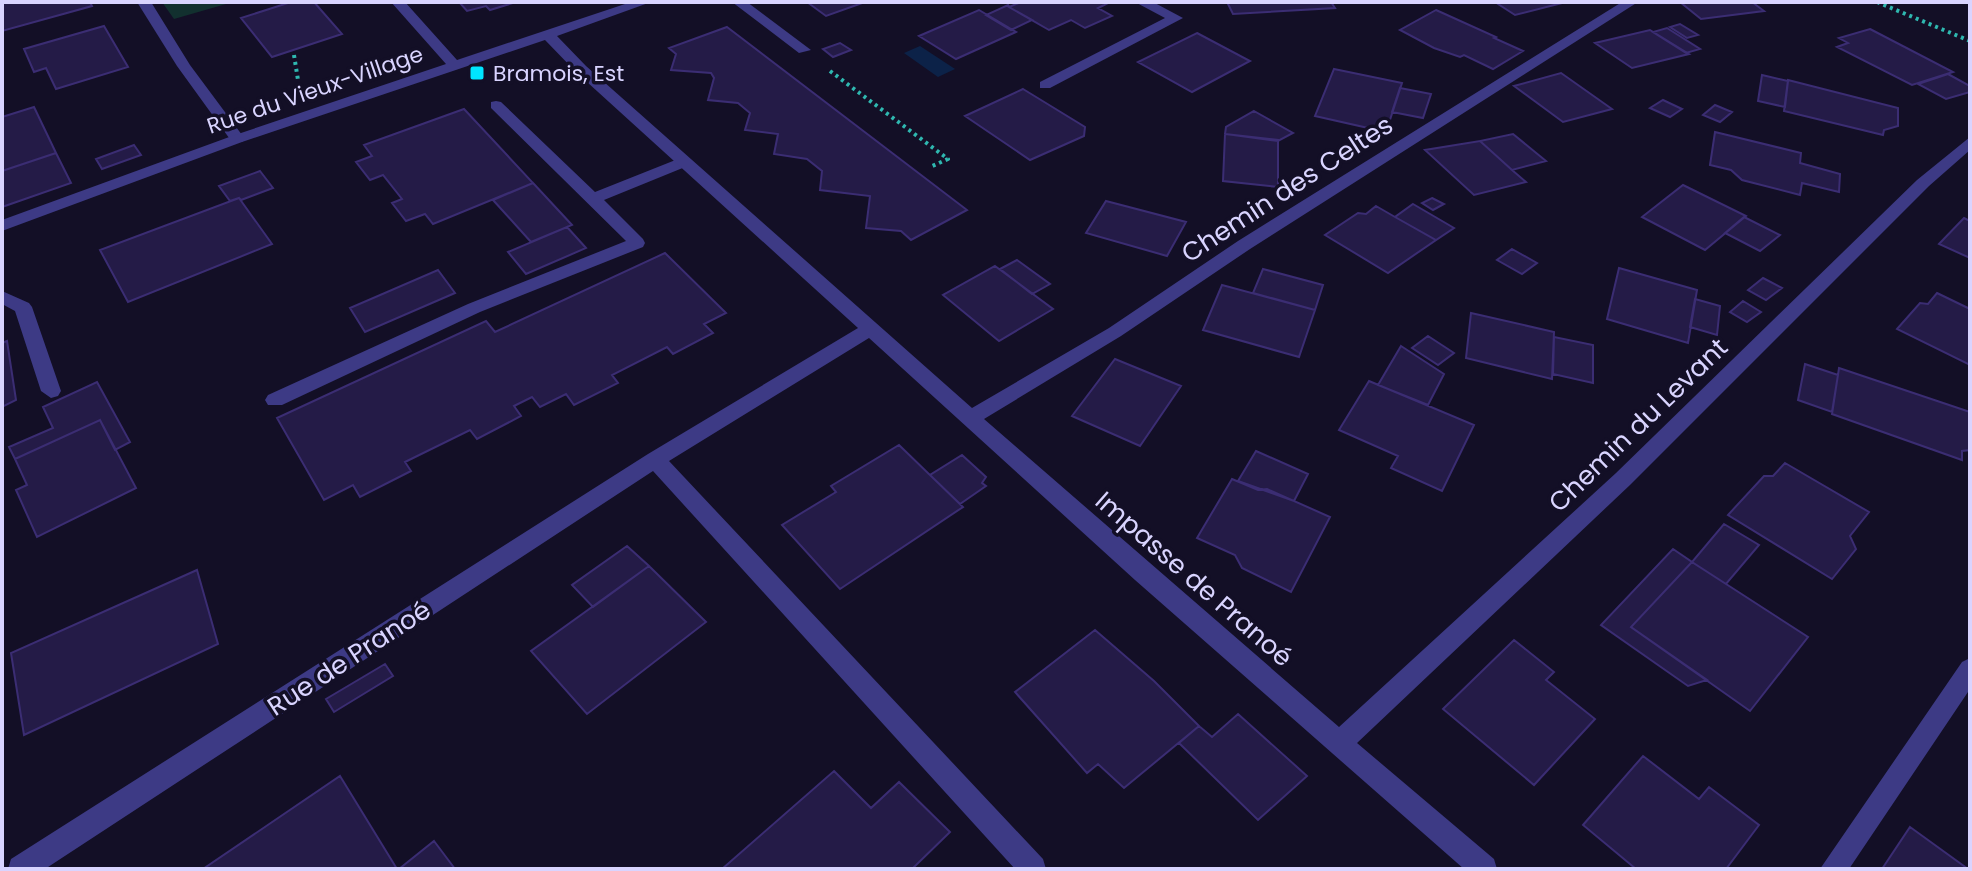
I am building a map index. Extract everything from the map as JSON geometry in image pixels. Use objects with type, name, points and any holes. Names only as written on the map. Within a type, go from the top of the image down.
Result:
[{"type":"street","points":[[144,2],[184,66],[237,139]]},
{"type":"street","points":[[398,2],[455,66]]},
{"type":"street","name":"Rue du Vieux-Village","points":[[2,226],[237,139],[644,2]]},
{"type":"street","points":[[739,2],[804,50]]},
{"type":"street","points":[[1045,85],[1176,18],[1142,2]]},
{"type":"street","name":"Chemin des Celtes","points":[[970,418],[1115,332],[1244,245],[1631,2]]},
{"type":"street","points":[[548,35],[581,69],[870,329]]},
{"type":"street","points":[[275,400],[474,308],[637,243],[496,105]]},
{"type":"street","name":"Chemin du Levant","points":[[1340,743],[1623,479],[1923,183],[1970,142]]},
{"type":"street","points":[[593,199],[684,162]]},
{"type":"street","points":[[2,297],[23,307],[51,391]]},
{"type":"street","name":"Impasse de Pranoé","points":[[870,329],[1484,869]]},
{"type":"street","name":"Rue de Pranoé","points":[[39,864],[655,460],[870,329]]},
{"type":"street","points":[[655,460],[1033,869]]},
{"type":"street","points":[[1833,869],[1970,669]]},
{"type":"path","points":[[1877,2],[1970,41]]},
{"type":"path","points":[[829,71],[948,159],[930,167]]},
{"type":"green space","points":[[162,2],[233,2],[174,19]]},
{"type":"water","points":[[920,46],[955,69],[938,77],[904,53]]},
{"type":"building","points":[[2,2],[90,2],[92,6],[2,31]]},
{"type":"building","points":[[291,2],[314,2],[342,34],[272,57],[241,18]]},
{"type":"building","points":[[459,2],[516,2],[490,10],[486,6],[467,11]]},
{"type":"building","points":[[807,2],[865,2],[826,16]]},
{"type":"building","points":[[1021,2],[1101,2],[1106,4],[1098,8],[1112,16],[1085,28],[1071,20],[1049,30],[1009,7]]},
{"type":"building","points":[[1227,2],[1331,2],[1335,8],[1233,14]]},
{"type":"building","points":[[1495,2],[1566,2],[1515,15]]},
{"type":"building","points":[[1680,2],[1752,2],[1764,11],[1701,19]]},
{"type":"building","points":[[1008,5],[1032,20],[1011,30],[986,15]]},
{"type":"building","points":[[979,10],[1016,32],[956,59],[919,36]]},
{"type":"building","points":[[1436,10],[1523,51],[1493,69],[1464,55],[1460,57],[1434,48],[1400,30]]},
{"type":"building","points":[[1680,24],[1698,35],[1687,38],[1670,27]]},
{"type":"building","points":[[104,26],[128,67],[56,89],[46,68],[34,72],[24,49]]},
{"type":"building","points":[[727,27],[967,210],[911,240],[901,231],[866,228],[870,196],[820,190],[822,171],[807,159],[774,154],[778,134],[745,130],[750,113],[738,103],[708,100],[714,78],[711,73],[671,70],[676,54],[669,48]]},
{"type":"building","points":[[1667,28],[1700,49],[1686,53],[1653,32]]},
{"type":"building","points":[[1870,29],[1953,72],[1912,85],[1837,47],[1848,43],[1839,38]]},
{"type":"building","points":[[1650,30],[1689,54],[1632,68],[1595,43]]},
{"type":"building","points":[[1197,33],[1250,61],[1192,92],[1138,62]]},
{"type":"building","points":[[840,43],[851,50],[833,57],[823,49]]},
{"type":"building","points":[[1334,69],[1402,83],[1386,132],[1315,116]]},
{"type":"building","points":[[1561,73],[1612,109],[1563,122],[1514,86]]},
{"type":"building","points":[[1948,74],[1970,86],[1970,92],[1946,99],[1918,84]]},
{"type":"building","points":[[1762,75],[1788,81],[1785,107],[1758,101]]},
{"type":"building","points":[[1788,80],[1898,108],[1898,126],[1884,130],[1883,135],[1784,111]]},
{"type":"building","points":[[1400,88],[1431,94],[1423,118],[1392,112]]},
{"type":"building","points":[[1023,89],[1085,127],[1084,136],[1030,160],[965,116]]},
{"type":"building","points":[[1663,100],[1682,109],[1670,117],[1650,108]]},
{"type":"building","points":[[1715,105],[1732,112],[1720,122],[1703,115]]},
{"type":"building","points":[[34,107],[56,153],[2,171],[2,117]]},
{"type":"building","points":[[464,109],[533,183],[433,224],[425,214],[406,221],[392,203],[402,199],[383,175],[370,180],[356,162],[372,156],[364,145]]},
{"type":"building","points":[[1254,111],[1293,133],[1278,141],[1225,134],[1226,127]]},
{"type":"building","points":[[1715,132],[1801,153],[1800,163],[1840,174],[1839,192],[1802,183],[1800,195],[1742,180],[1731,170],[1710,165]]},
{"type":"building","points":[[1225,134],[1278,140],[1278,187],[1223,181]]},
{"type":"building","points":[[1513,134],[1546,161],[1512,170],[1480,141]]},
{"type":"building","points":[[1480,141],[1526,182],[1474,195],[1425,150]]},
{"type":"building","points":[[134,145],[141,155],[102,169],[96,159]]},
{"type":"building","points":[[56,153],[71,183],[2,207],[2,171]]},
{"type":"building","points":[[260,171],[273,188],[230,201],[219,186]]},
{"type":"building","points":[[533,183],[572,225],[531,242],[493,200]]},
{"type":"building","points":[[1683,185],[1746,216],[1705,250],[1642,217]]},
{"type":"building","points":[[239,198],[272,244],[128,302],[100,250]]},
{"type":"building","points":[[1432,198],[1444,204],[1433,210],[1422,203]]},
{"type":"building","points":[[1106,201],[1186,222],[1167,256],[1086,233]]},
{"type":"building","points":[[1413,204],[1454,228],[1436,240],[1395,217]]},
{"type":"building","points":[[1376,206],[1436,240],[1388,273],[1325,235],[1358,213],[1366,214]]},
{"type":"building","points":[[1744,217],[1780,235],[1760,251],[1725,233]]},
{"type":"building","points":[[1964,218],[1970,221],[1970,258],[1939,244]]},
{"type":"building","points":[[567,227],[586,248],[526,274],[508,252]]},
{"type":"building","points":[[1512,249],[1537,263],[1522,274],[1497,260]]},
{"type":"building","points":[[665,253],[726,313],[704,324],[713,333],[673,354],[667,347],[612,375],[618,383],[574,405],[566,394],[540,407],[532,397],[514,406],[521,416],[477,439],[470,430],[405,462],[411,471],[360,497],[353,485],[324,500],[277,418],[486,321],[495,332]]},
{"type":"building","points":[[1017,260],[1050,284],[1032,294],[1000,269]]},
{"type":"building","points":[[995,266],[1053,309],[999,341],[943,295]]},
{"type":"building","points":[[1619,268],[1697,290],[1688,343],[1607,319]]},
{"type":"building","points":[[1263,269],[1323,285],[1315,310],[1253,293]]},
{"type":"building","points":[[438,270],[455,293],[365,332],[350,308]]},
{"type":"building","points":[[1763,278],[1782,288],[1766,300],[1748,290]]},
{"type":"building","points":[[1222,285],[1315,310],[1299,357],[1203,330]]},
{"type":"building","points":[[1937,293],[1970,309],[1970,365],[1897,329],[1920,303],[1928,304]]},
{"type":"building","points":[[1695,299],[1720,306],[1717,335],[1690,327]]},
{"type":"building","points":[[1743,301],[1761,312],[1747,322],[1730,312]]},
{"type":"building","points":[[1471,313],[1554,332],[1552,379],[1466,358]]},
{"type":"building","points":[[1428,336],[1454,353],[1438,365],[1412,348]]},
{"type":"building","points":[[1554,337],[1593,345],[1593,383],[1553,374]]},
{"type":"building","points":[[7,341],[16,400],[2,407],[2,343]]},
{"type":"building","points":[[1401,346],[1444,374],[1428,405],[1378,385]]},
{"type":"building","points":[[1115,359],[1181,386],[1140,446],[1072,416]]},
{"type":"building","points":[[1805,364],[1838,375],[1832,412],[1798,400]]},
{"type":"building","points":[[1839,368],[1970,412],[1970,450],[1962,451],[1962,460],[1832,414]]},
{"type":"building","points":[[1369,381],[1474,425],[1442,491],[1391,468],[1398,456],[1339,430]]},
{"type":"building","points":[[97,382],[130,442],[115,450],[100,420],[15,459],[9,447],[53,428],[43,407]]},
{"type":"building","points":[[100,420],[136,488],[37,537],[16,490],[27,485],[15,459]]},
{"type":"building","points":[[899,445],[963,507],[840,589],[782,525],[836,492],[831,486]]},
{"type":"building","points":[[1256,451],[1308,474],[1294,501],[1238,481]]},
{"type":"building","points":[[962,455],[986,477],[982,483],[986,486],[960,504],[930,475]]},
{"type":"building","points":[[1785,463],[1869,512],[1850,536],[1856,549],[1832,579],[1728,515],[1764,476],[1773,476]]},
{"type":"building","points":[[1232,479],[1258,490],[1267,489],[1330,517],[1291,592],[1242,568],[1235,555],[1197,538]]},
{"type":"building","points":[[1724,524],[1759,545],[1726,584],[1692,562]]},
{"type":"building","points":[[627,546],[649,566],[593,607],[572,585]]},
{"type":"building","points":[[1673,549],[1692,562],[1631,627],[1707,680],[1688,686],[1601,625]]},
{"type":"building","points":[[1692,562],[1808,637],[1750,711],[1631,627]]},
{"type":"building","points":[[649,566],[706,622],[587,714],[531,651]]},
{"type":"building","points":[[197,570],[218,644],[24,735],[11,653]]},
{"type":"building","points":[[1095,630],[1154,681],[1199,726],[1124,788],[1098,764],[1087,773],[1015,692]]},
{"type":"building","points":[[1514,640],[1554,672],[1546,680],[1595,719],[1534,785],[1443,709]]},
{"type":"building","points":[[385,664],[393,676],[334,712],[326,699]]},
{"type":"building","points":[[1238,714],[1307,776],[1258,820],[1179,743],[1199,726],[1212,737]]},
{"type":"building","points":[[1643,756],[1699,799],[1709,787],[1759,825],[1726,869],[1636,869],[1583,825]]},
{"type":"building","points":[[834,771],[871,808],[899,782],[950,832],[912,869],[722,869]]},
{"type":"building","points":[[340,776],[397,869],[203,869]]},
{"type":"building","points":[[1910,827],[1968,869],[1882,869]]},
{"type":"building","points":[[434,841],[455,869],[399,869]]},
{"type":"place","name":"Bramois, Est","points":[[477,73]]}]
